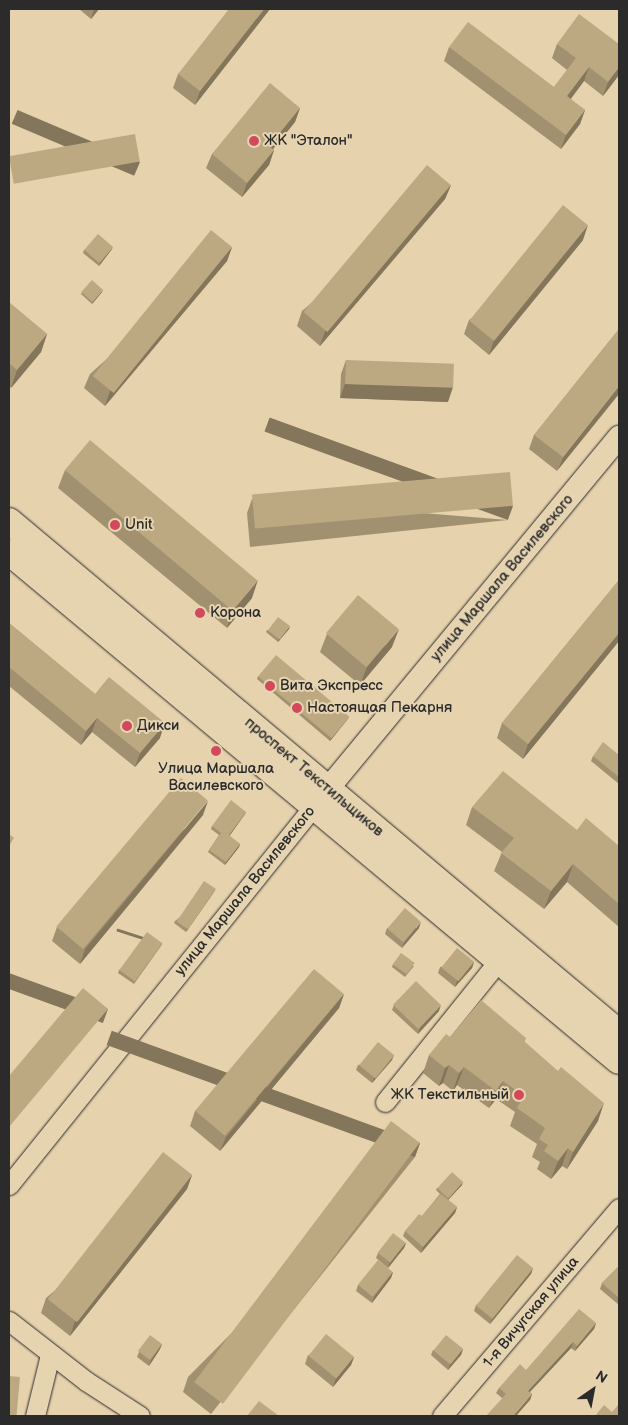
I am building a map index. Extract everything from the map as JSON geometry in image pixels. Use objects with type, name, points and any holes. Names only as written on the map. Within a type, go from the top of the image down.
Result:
[{"type":"main road","name":"проспект Текстильщиков","points":[[9,521],[321,797],[500,960],[619,1061]]},
{"type":"main road","name":"проспект Текстильщиков","points":[[9,552],[619,1033]]},
{"type":"street","name":"улица Маршала Василевского","points":[[9,1185],[321,797],[619,437]]},
{"type":"street","points":[[384,1102],[500,960]]},
{"type":"street","name":"1-я Вичугская улица","points":[[442,1416],[619,1208]]},
{"type":"street","points":[[9,1321],[50,1354],[140,1416]]},
{"type":"street","points":[[35,1416],[50,1354]]},
{"type":"building","points":[[229,9],[264,9],[200,91],[178,74]]},
{"type":"building","points":[[579,14],[619,44],[619,67],[608,82],[589,67],[567,96],[585,110],[566,135],[449,47],[468,22],[554,87],[576,58],[557,44]]},
{"type":"building","name":"ЖК \"Эталон\"","points":[[270,83],[300,108],[269,146],[274,150],[247,183],[212,154]]},
{"type":"building","points":[[135,134],[140,162],[14,184],[9,156]]},
{"type":"building","points":[[427,165],[451,185],[327,332],[304,312]]},
{"type":"building","points":[[563,205],[588,225],[494,341],[469,321]]},
{"type":"building","points":[[211,230],[232,247],[114,393],[93,376]]},
{"type":"building","points":[[98,234],[113,247],[99,263],[84,250]]},
{"type":"building","points":[[92,280],[103,290],[92,302],[81,292]]},
{"type":"building","points":[[9,302],[47,334],[17,370],[9,363]]},
{"type":"building","points":[[619,329],[619,386],[563,457],[534,435]]},
{"type":"building","points":[[346,360],[454,364],[453,388],[345,384]]},
{"type":"building","points":[[90,440],[258,581],[233,611],[65,470]]},
{"type":"building","points":[[510,472],[513,506],[255,528],[252,495]]},
{"type":"building","points":[[619,580],[619,633],[528,744],[502,723]]},
{"type":"building","points":[[358,595],[399,629],[366,667],[326,633]]},
{"type":"building","points":[[278,617],[290,626],[280,640],[268,631]]},
{"type":"building","points":[[9,623],[95,694],[109,677],[165,723],[140,753],[97,718],[86,731],[9,667]]},
{"type":"building","points":[[276,655],[350,717],[332,738],[258,676]]},
{"type":"building","points":[[603,742],[619,755],[619,777],[593,756]]},
{"type":"building","points":[[503,771],[577,830],[586,818],[619,846],[619,904],[573,864],[551,891],[501,853],[514,838],[472,807]]},
{"type":"building","points":[[181,778],[208,800],[83,949],[56,927]]},
{"type":"building","points":[[231,800],[246,812],[229,835],[240,844],[226,862],[209,850],[221,833],[212,826]]},
{"type":"building","points":[[9,834],[14,838],[9,846]]},
{"type":"building","points":[[204,881],[216,889],[188,929],[177,922]]},
{"type":"building","points":[[405,908],[421,922],[403,942],[387,928]]},
{"type":"building","points":[[147,932],[162,943],[135,981],[119,970]]},
{"type":"building","points":[[457,948],[474,962],[458,981],[441,967]]},
{"type":"building","points":[[401,953],[415,963],[407,974],[393,964]]},
{"type":"building","points":[[314,969],[344,994],[225,1136],[195,1111]]},
{"type":"building","points":[[416,981],[441,1005],[418,1029],[393,1005]]},
{"type":"building","points":[[83,988],[108,1009],[9,1127],[9,1076]]},
{"type":"building","name":"ЖК Текстильный","points":[[481,1000],[526,1038],[524,1041],[558,1071],[561,1067],[604,1103],[573,1152],[568,1148],[558,1161],[544,1151],[548,1145],[539,1139],[545,1128],[517,1108],[524,1096],[503,1081],[496,1091],[464,1067],[459,1073],[449,1065],[445,1068],[429,1055],[446,1034],[450,1037]]},
{"type":"building","points":[[378,1042],[394,1055],[375,1079],[359,1065]]},
{"type":"building","points":[[391,1121],[420,1143],[223,1404],[194,1382]]},
{"type":"building","points":[[163,1152],[192,1175],[77,1322],[48,1299]]},
{"type":"building","points":[[452,1172],[463,1182],[448,1198],[437,1188]]},
{"type":"building","points":[[441,1194],[457,1207],[423,1247],[405,1231],[419,1214],[422,1216]]},
{"type":"building","points":[[393,1233],[406,1243],[390,1263],[378,1253]]},
{"type":"building","points":[[517,1255],[533,1268],[492,1319],[476,1306]]},
{"type":"building","points":[[378,1260],[393,1272],[373,1297],[358,1285]]},
{"type":"building","points":[[619,1266],[619,1298],[602,1283]]},
{"type":"building","points":[[579,1309],[596,1323],[577,1346],[573,1342],[528,1391],[532,1394],[513,1416],[486,1416],[506,1394],[499,1388],[520,1364],[526,1370]]},
{"type":"building","points":[[326,1334],[354,1357],[336,1378],[308,1356]]},
{"type":"building","points":[[150,1335],[162,1344],[150,1360],[138,1351]]},
{"type":"building","points":[[446,1335],[463,1349],[451,1364],[433,1351]]},
{"type":"building","points":[[9,1376],[20,1377],[17,1416],[9,1416]]},
{"type":"building","points":[[259,1401],[279,1416],[247,1416]]},
{"type":"building","points":[[619,1404],[619,1416],[595,1416],[604,1405],[612,1412]]},
{"type":"place","name":"ЖК \"Эталон\"","points":[[254,141]]},
{"type":"place","name":"Unit","points":[[115,525]]},
{"type":"place","name":"Корона","points":[[200,613]]},
{"type":"place","name":"Вита Экспресс","points":[[270,686]]},
{"type":"place","name":"Настоящая Пекарня","points":[[297,708]]},
{"type":"place","name":"Дикси","points":[[127,726]]},
{"type":"place","name":"Улица Маршала Василевского","points":[[216,751]]},
{"type":"place","name":"ЖК Текстильный","points":[[519,1095]]}]
